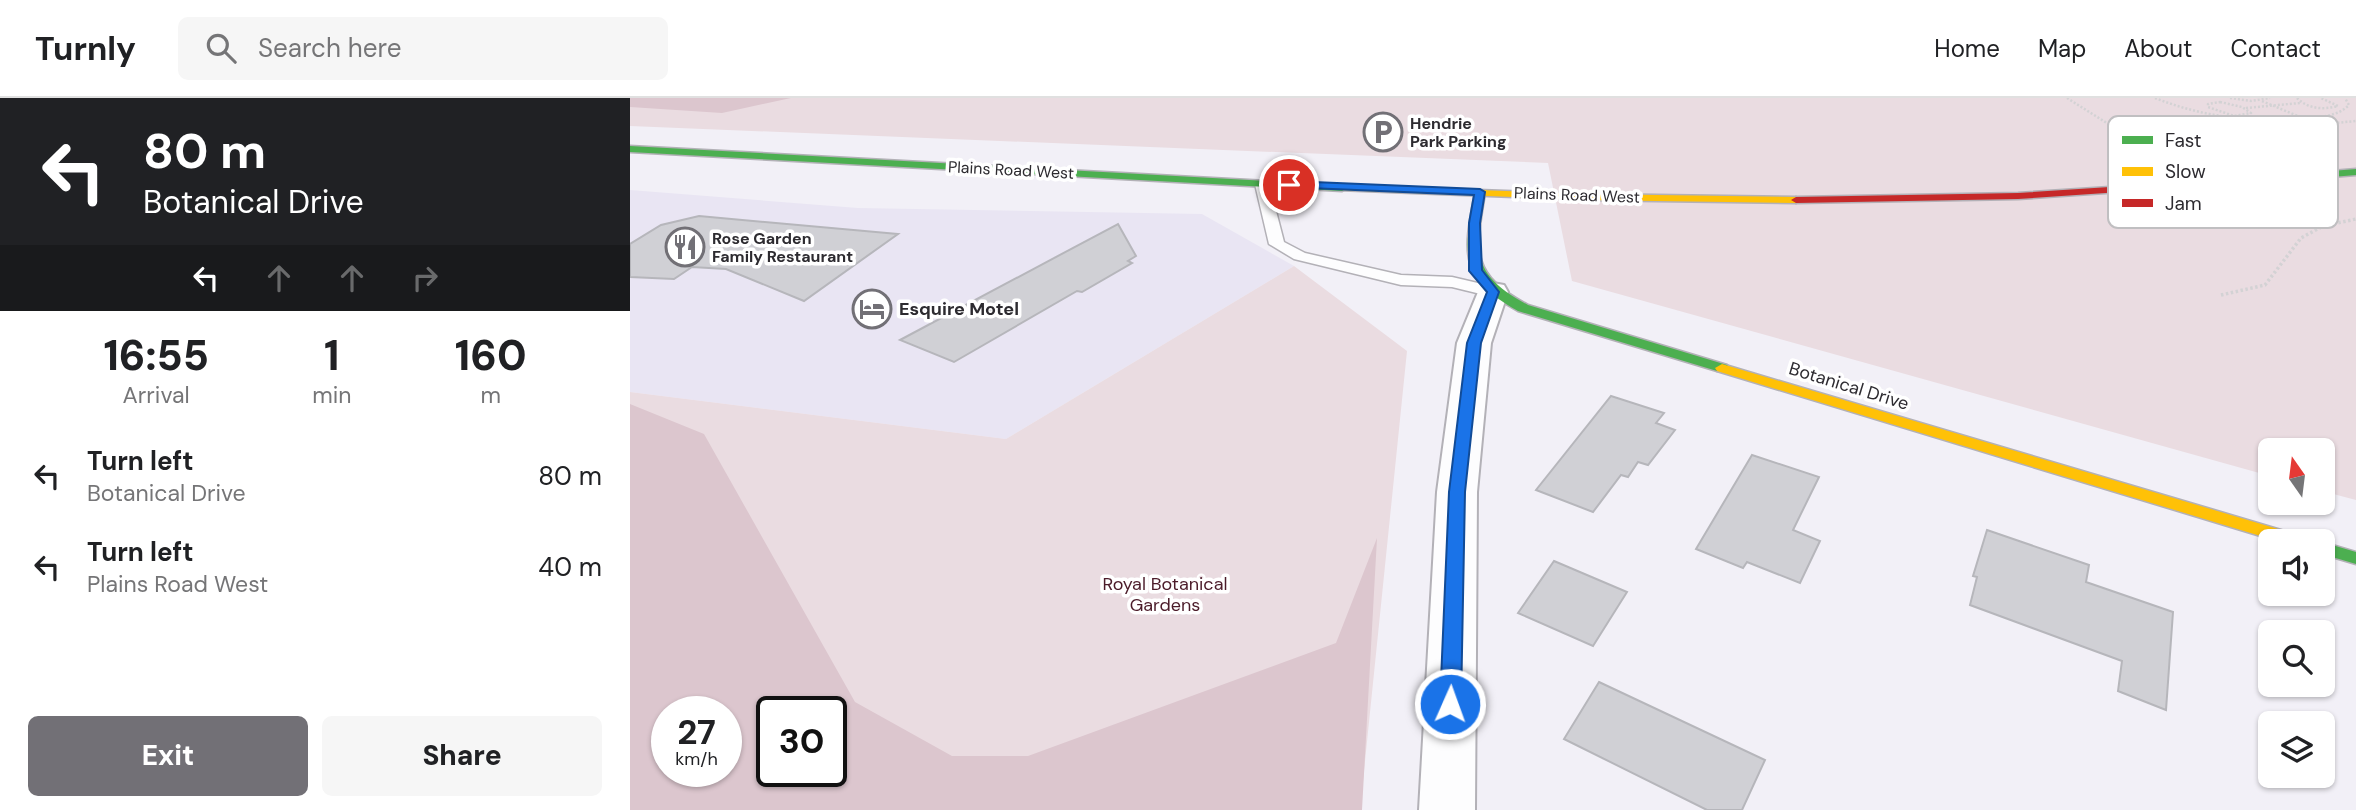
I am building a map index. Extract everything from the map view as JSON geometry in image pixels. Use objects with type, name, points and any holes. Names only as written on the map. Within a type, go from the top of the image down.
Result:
[{"type":"main road","name":"Plains Road West","points":[[630,149],[1262,184],[1694,199],[1903,200],[2108,191]]},
{"type":"main road","name":"Plains Road West","points":[[2338,173],[2356,172]]},
{"type":"main road","name":"Botanical Drive","points":[[1480,192],[1475,223],[1475,271],[1493,292],[1523,308],[2259,529]]},
{"type":"main road","points":[[2335,552],[2356,558]]},
{"type":"street","points":[[1447,810],[1457,492],[1474,343],[1493,292]]},
{"type":"lane","points":[[1262,184],[1276,244],[1300,256],[1401,280],[1452,282],[1493,292]]},
{"type":"path","points":[[2067,98],[2108,124]]},
{"type":"path","points":[[2155,98],[2189,110],[2230,116],[2250,114],[2245,108]]},
{"type":"path","points":[[2205,98],[2245,108],[2301,103],[2346,109]]},
{"type":"path","points":[[2230,98],[2262,101],[2299,116]]},
{"type":"path","points":[[2262,101],[2270,98]]},
{"type":"path","points":[[2297,98],[2301,103]]},
{"type":"path","points":[[2321,98],[2334,102],[2338,107]]},
{"type":"path","points":[[2318,116],[2339,113],[2346,109],[2349,105],[2345,98]]},
{"type":"path","points":[[2214,102],[2208,104],[2208,107],[2230,116]]},
{"type":"path","points":[[2338,123],[2356,121]]},
{"type":"path","points":[[2338,223],[2356,219]]},
{"type":"path","points":[[2221,295],[2265,285],[2295,242],[2316,228]]},
{"type":"shaded area","points":[[630,98],[791,98],[722,113],[630,107]]},
{"type":"shaded area","points":[[630,190],[858,208],[1202,214],[1294,266],[1006,439],[630,392]]},
{"type":"shaded area","points":[[630,404],[704,434],[855,702],[952,756],[1028,756],[1336,643],[1377,538],[1362,810],[630,810]]},
{"type":"green space","points":[[630,98],[2356,98],[2356,500],[2335,494],[2335,438],[2258,438],[2258,473],[1572,281],[1548,163],[630,126]]},
{"type":"green space","name":"Royal Botanical Gardens","points":[[1294,266],[1407,351],[1360,810],[630,810],[630,392],[1006,439]]},
{"type":"building","points":[[699,216],[898,234],[804,301],[726,269],[692,267],[674,279],[630,277],[630,244],[661,225]]},
{"type":"building","points":[[1118,224],[1136,256],[1128,261],[1132,263],[1082,292],[1077,291],[954,362],[900,340]]},
{"type":"building","points":[[1611,396],[1664,413],[1656,423],[1675,430],[1648,465],[1638,462],[1628,477],[1621,475],[1593,512],[1536,490]]},
{"type":"building","points":[[1752,455],[1819,477],[1793,530],[1820,541],[1800,583],[1747,562],[1743,568],[1696,549]]},
{"type":"building","points":[[1987,530],[2089,565],[2086,582],[2173,612],[2166,710],[2118,691],[2122,661],[1970,605],[1977,577],[1973,576]]},
{"type":"building","points":[[1554,561],[1627,592],[1593,646],[1518,613]]},
{"type":"building","points":[[1599,682],[1765,760],[1742,810],[1707,810],[1564,739]]},
{"type":"traffic: fast","points":[[630,149],[1342,188]]},
{"type":"traffic: fast","points":[[2338,173],[2356,172]]},
{"type":"traffic: fast","points":[[1480,193],[1474,232],[1475,262],[1480,275],[1503,297],[1523,308],[1722,368]]},
{"type":"traffic: fast","points":[[2335,552],[2356,558]]},
{"type":"traffic: slow","points":[[1342,188],[1586,197],[1796,200]]},
{"type":"traffic: slow","points":[[1722,368],[2259,529]]},
{"type":"traffic: jam","points":[[1796,200],[2018,196],[2108,190]]},
{"type":"place","name":"Hendrie Park Parking","points":[[1383,132]]},
{"type":"place","name":"Rose Garden Family Restaurant","points":[[685,247]]},
{"type":"place","name":"Esquire Motel","points":[[872,309]]},
{"type":"route","points":[[1289,185],[1480,192],[1475,223],[1475,271],[1493,292],[1474,343],[1457,492],[1450,704]]}]
